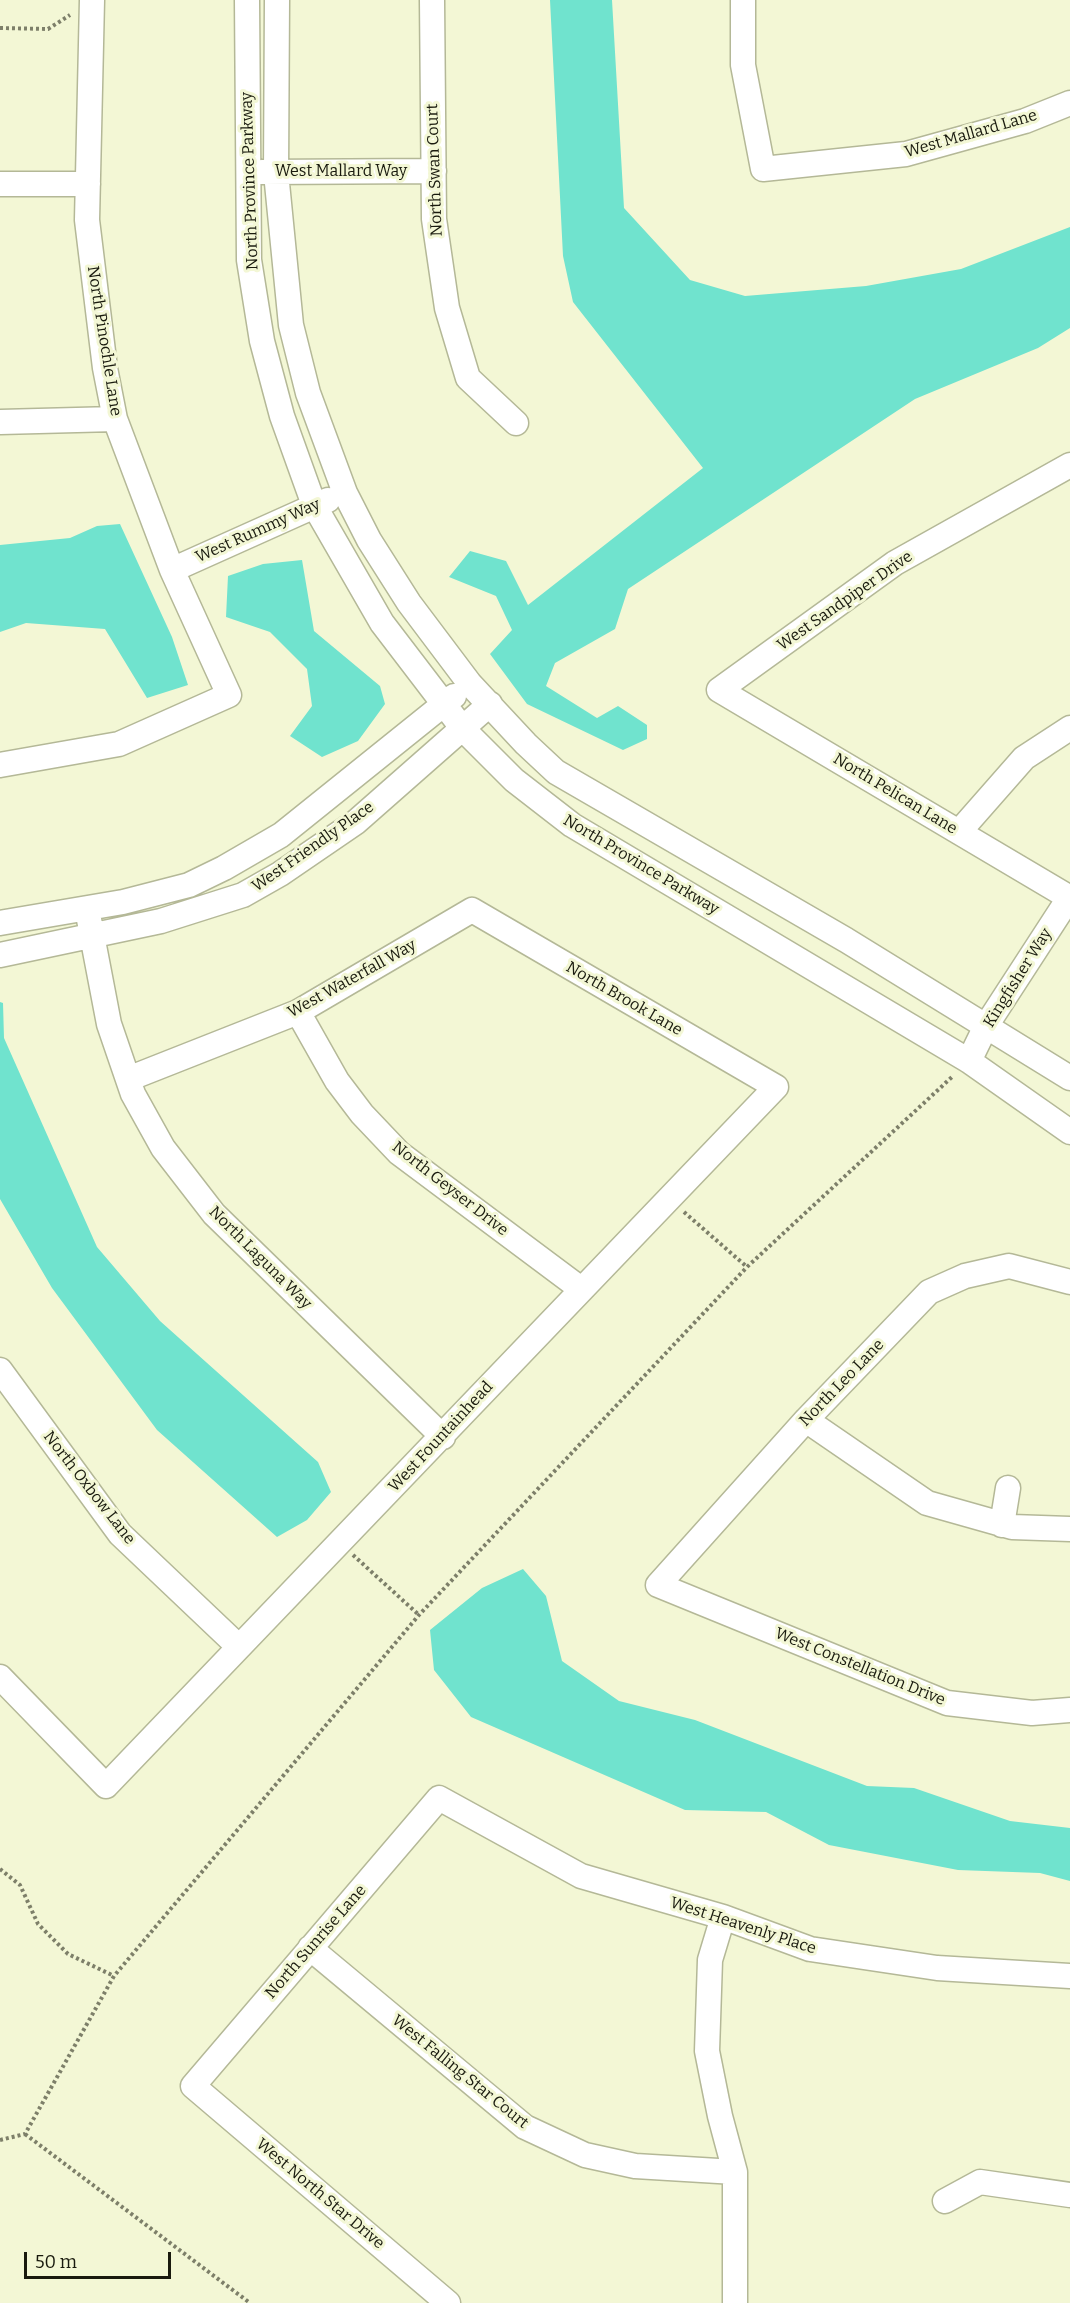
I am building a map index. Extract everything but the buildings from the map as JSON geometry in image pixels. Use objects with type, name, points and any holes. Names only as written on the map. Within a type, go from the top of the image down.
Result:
[{"type":"street","name":"North Province Parkway","points":[[247,0],[249,260],[262,341],[282,416],[315,505],[382,623],[463,729],[514,780],[572,825],[969,1061],[1070,1132]]},
{"type":"street","name":"North Province Parkway","points":[[277,0],[276,173],[291,325],[308,393],[345,493],[369,540],[403,594],[470,684],[526,744],[556,772],[846,940],[1070,1078]]},
{"type":"street","name":"North Swan Court","points":[[432,0],[434,219],[447,308],[468,378],[516,423]]},
{"type":"street","name":"West Mallard Lane","points":[[743,0],[743,65],[763,169],[906,154],[1025,121],[1070,104]]},
{"type":"street","name":"North Pinochle Lane","points":[[0,765],[119,744],[230,695],[172,570],[115,419],[105,368],[87,220],[92,6]]},
{"type":"street","name":"West Mallard Way","points":[[247,171],[276,173],[434,171]]},
{"type":"street","points":[[0,184],[88,184]]},
{"type":"street","points":[[0,422],[115,419]]},
{"type":"street","name":"West Sandpiper Drive","points":[[719,690],[895,563],[1070,465]]},
{"type":"street","name":"West Rummy Way","points":[[172,570],[345,493]]},
{"type":"street","name":"West Friendly Place","points":[[0,923],[87,909],[189,885],[224,868],[281,835],[470,684]]},
{"type":"street","name":"North Pelican Lane","points":[[719,690],[1070,898]]},
{"type":"street","name":"West Friendly Place","points":[[0,955],[94,937],[160,921],[243,895],[280,874],[356,822],[490,704]]},
{"type":"street","points":[[959,832],[1024,758],[1070,728]]},
{"type":"street","name":"Kingfisher Way","points":[[969,1061],[986,1026],[1070,898]]},
{"type":"street","name":"North Laguna Way","points":[[87,909],[109,1024],[133,1094],[163,1148],[214,1214],[442,1437]]},
{"type":"street","name":"West Waterfall Way","points":[[128,1079],[298,1012],[472,910]]},
{"type":"street","name":"North Brook Lane","points":[[472,910],[776,1087]]},
{"type":"street","name":"North Geyser Drive","points":[[298,1012],[337,1081],[362,1114],[399,1153],[580,1289]]},
{"type":"street","name":"West Fountainhead","points":[[0,1677],[106,1786],[776,1087]]},
{"type":"street","name":"North Leo Lane","points":[[658,1585],[806,1420],[928,1292],[964,1276],[1009,1266],[1070,1282]]},
{"type":"street","name":"North Oxbow Lane","points":[[0,1370],[120,1534],[239,1647]]},
{"type":"street","points":[[806,1420],[927,1503],[1002,1525],[1070,1529]]},
{"type":"street","points":[[1002,1525],[1008,1488]]},
{"type":"street","name":"West Constellation Drive","points":[[658,1585],[947,1703],[1032,1713],[1070,1710]]},
{"type":"street","name":"West Heavenly Place","points":[[439,1798],[581,1876],[723,1917],[810,1949],[937,1968],[1070,1976]]},
{"type":"street","name":"North Sunrise Lane","points":[[193,2086],[439,1798]]},
{"type":"street","points":[[723,1917],[710,1960],[707,2051],[720,2116],[735,2172],[735,2303]]},
{"type":"street","name":"West Falling Star Court","points":[[310,1948],[525,2127],[585,2155],[635,2166],[735,2172]]},
{"type":"street","name":"West North Star Drive","points":[[193,2086],[448,2303]]},
{"type":"street","points":[[945,2202],[980,2182],[1070,2195]]},
{"type":"path","points":[[0,28],[48,29],[74,13],[92,6]]},
{"type":"path","points":[[0,2140],[25,2134],[114,1976],[419,1615],[747,1267],[969,1061]]},
{"type":"path","points":[[668,1198],[747,1267]]},
{"type":"path","points":[[340,1543],[419,1615]]},
{"type":"path","points":[[0,1869],[20,1885],[38,1924],[68,1954],[114,1976]]},
{"type":"path","points":[[25,2134],[250,2303]]},
{"type":"water","points":[[550,0],[612,0],[624,208],[690,280],[745,296],[866,286],[961,269],[1070,227],[1070,328],[1038,348],[915,399],[628,589],[615,629],[555,663],[546,686],[597,718],[618,706],[647,725],[647,739],[623,750],[527,704],[490,654],[512,630],[496,596],[449,577],[470,551],[506,561],[528,605],[703,468],[573,302],[563,256]]},
{"type":"water","points":[[120,524],[172,637],[188,685],[147,698],[105,629],[26,623],[0,632],[0,545],[70,538],[97,526]]},
{"type":"water","points":[[302,560],[314,631],[380,686],[385,704],[358,741],[322,757],[290,736],[312,706],[307,669],[270,632],[226,617],[228,576],[263,564]]},
{"type":"water","points":[[0,1002],[3,1003],[4,1038],[97,1247],[160,1321],[318,1462],[331,1492],[307,1520],[277,1537],[157,1430],[52,1288],[0,1199]]},
{"type":"water","points":[[523,1569],[546,1596],[562,1661],[619,1701],[695,1720],[867,1786],[914,1788],[1010,1821],[1070,1828],[1070,1881],[1040,1873],[958,1870],[829,1845],[766,1812],[685,1810],[471,1717],[434,1670],[430,1630],[482,1588]]}]
